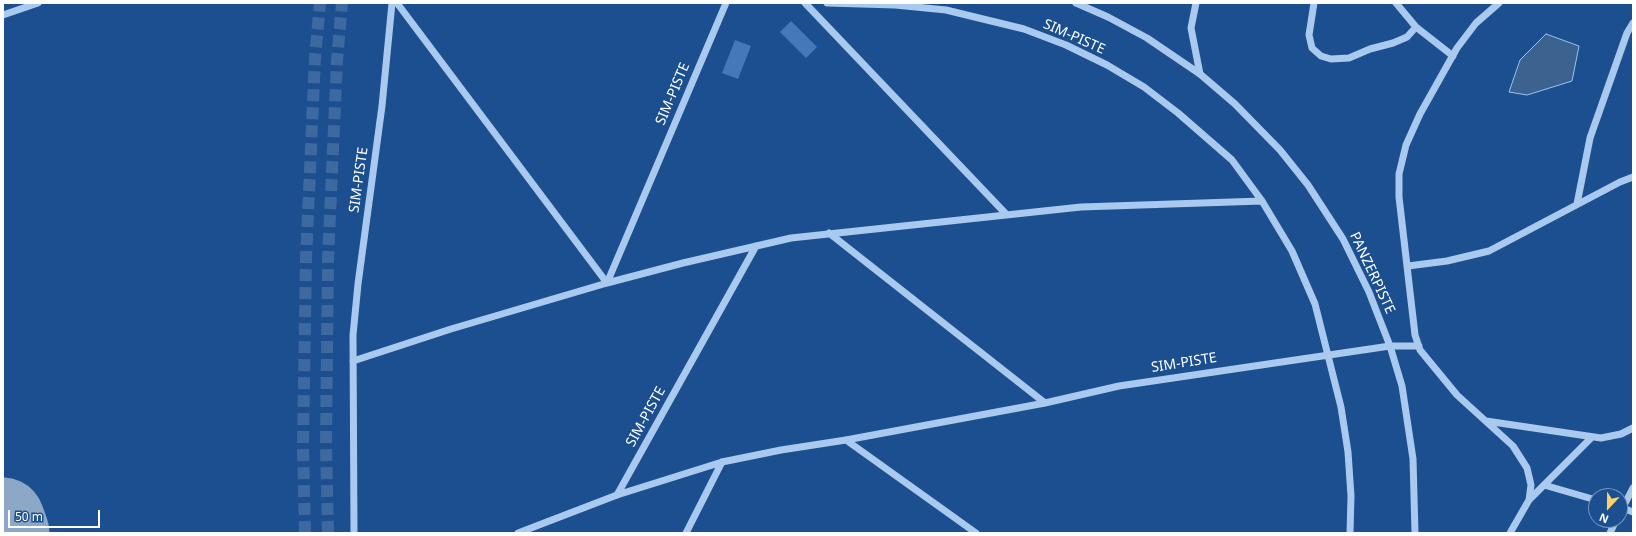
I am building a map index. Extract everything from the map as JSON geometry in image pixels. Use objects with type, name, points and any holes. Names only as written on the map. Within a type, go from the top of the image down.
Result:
[{"type":"street","points":[[3,15],[38,3]]},
{"type":"street","name":"SIM-PISTE","points":[[354,533],[353,361],[358,284],[374,171],[392,3]]},
{"type":"street","points":[[397,3],[607,283]]},
{"type":"street","name":"SIM-PISTE","points":[[607,283],[726,3]]},
{"type":"street","points":[[805,3],[1006,214]]},
{"type":"street","name":"SIM-PISTE","points":[[827,3],[894,5],[946,10],[1024,30],[1066,45],[1107,65],[1144,87],[1178,113],[1232,160],[1262,200],[1292,250],[1312,297],[1329,354],[1341,407],[1348,452],[1351,496],[1350,533]]},
{"type":"street","name":"PANZERPISTE","points":[[1076,3],[1108,17],[1147,38],[1200,74],[1235,104],[1280,150],[1308,185],[1343,239],[1369,292],[1390,346],[1402,386],[1410,438],[1415,494],[1415,533]]},
{"type":"street","points":[[1196,3],[1191,28],[1200,74]]},
{"type":"street","points":[[1314,3],[1309,35],[1312,48],[1321,56],[1331,59],[1349,58],[1370,49],[1393,43],[1407,37],[1416,27]]},
{"type":"street","points":[[1396,3],[1416,27],[1453,56]]},
{"type":"street","points":[[1499,3],[1476,23],[1453,56],[1420,114],[1406,145],[1399,174],[1399,197],[1415,335],[1419,346],[1437,373],[1457,395],[1513,446],[1527,468],[1531,485],[1530,500]]},
{"type":"street","points":[[1577,204],[1590,138],[1627,33],[1633,23]]},
{"type":"street","points":[[1408,266],[1447,261],[1490,251],[1577,204],[1633,177]]},
{"type":"street","points":[[353,361],[451,329],[607,283],[791,238],[1081,207],[1262,200]]},
{"type":"street","points":[[829,233],[1045,403]]},
{"type":"street","name":"SIM-PISTE","points":[[617,495],[756,246]]},
{"type":"street","name":"SIM-PISTE","points":[[518,533],[617,495],[722,462],[781,450],[846,440],[1045,403],[1120,386],[1329,354],[1390,346],[1419,346]]},
{"type":"street","points":[[1485,421],[1601,438],[1621,434],[1633,428]]},
{"type":"street","points":[[1510,533],[1530,500],[1592,437]]},
{"type":"street","points":[[846,440],[976,533]]},
{"type":"street","points":[[686,533],[722,462]]},
{"type":"street","points":[[1544,485],[1588,498]]},
{"type":"street","points":[[1628,497],[1633,488]]},
{"type":"water","points":[[1546,34],[1579,46],[1572,81],[1527,95],[1509,92],[1520,60]]},
{"type":"building","points":[[791,21],[817,47],[806,58],[780,32]]},
{"type":"building","points":[[735,40],[751,46],[738,79],[722,73]]},
{"type":"runway","points":[[3,519],[8,533]]},
{"type":"tunnel","points":[[305,533],[303,444],[306,259],[315,58],[320,3]]},
{"type":"tunnel","points":[[328,533],[326,444],[328,260],[337,60],[342,3]]}]
